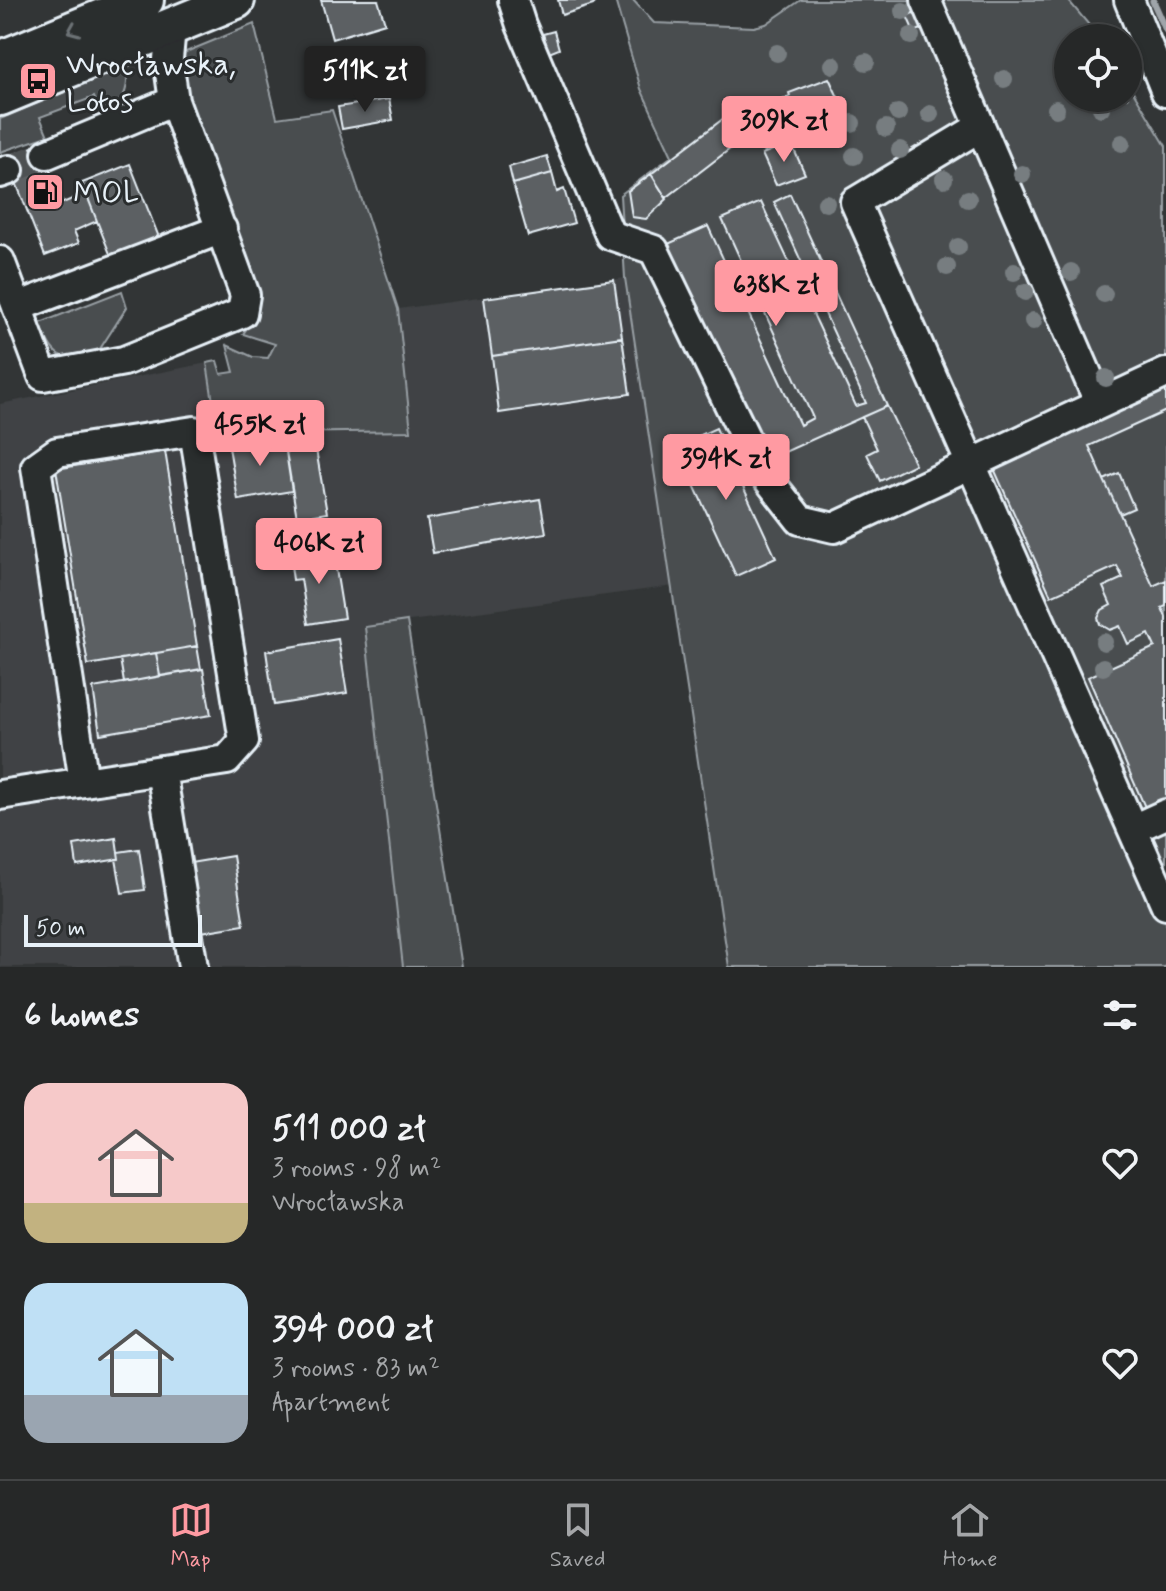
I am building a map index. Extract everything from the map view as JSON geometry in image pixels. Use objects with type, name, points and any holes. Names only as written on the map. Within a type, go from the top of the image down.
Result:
[{"type":"main road","points":[[0,60],[145,0]]},
{"type":"main road","points":[[0,97],[236,0]]},
{"type":"street","points":[[513,0],[610,235],[654,250],[761,470],[800,520],[834,528],[1166,373]]},
{"type":"street","points":[[926,0],[1099,402]]},
{"type":"street","points":[[1129,0],[1166,92]]},
{"type":"street","points":[[0,261],[43,376],[124,361],[242,313],[245,295],[174,101],[168,59],[171,27]]},
{"type":"street","points":[[47,154],[174,101]]},
{"type":"street","points":[[980,127],[855,202],[1166,905]]},
{"type":"street","points":[[17,307],[222,229]]},
{"type":"street","points":[[0,795],[227,760],[244,741],[194,431],[57,452],[36,467],[84,782]]},
{"type":"street","points":[[161,770],[193,967]]},
{"type":"street","points":[[1133,829],[1166,814]]},
{"type":"shaded area","points":[[615,0],[633,0],[654,23],[754,27],[766,24],[801,0],[1068,0],[1088,24],[1054,24],[1054,112],[1142,112],[1142,106],[1166,146],[1166,967],[729,967],[625,278],[620,195],[672,156],[641,89]]},
{"type":"shaded area","points":[[254,24],[277,118],[332,110],[398,309],[411,431],[218,434],[207,363],[217,361],[221,374],[234,372],[227,345],[253,357],[268,358],[275,344],[243,334],[253,319],[259,294],[182,89],[181,54]]},
{"type":"shaded area","points":[[126,66],[124,95],[110,110],[102,115],[94,97],[40,117],[48,136],[0,152],[0,119]]},
{"type":"shaded area","points":[[625,278],[674,586],[365,627],[403,967],[0,967],[0,404],[207,363],[218,434],[411,430],[398,309]]},
{"type":"shaded area","points":[[122,291],[127,307],[96,355],[73,358],[53,350],[40,323]]},
{"type":"shaded area","points":[[407,621],[462,967],[403,967],[365,627]]},
{"type":"building","points":[[321,0],[378,0],[385,23],[332,39]]},
{"type":"building","points":[[558,0],[598,0],[593,5],[562,15]]},
{"type":"building","points":[[919,10],[927,27],[914,32],[907,16]]},
{"type":"building","points":[[554,31],[559,49],[549,53],[543,34]]},
{"type":"building","points":[[829,78],[851,125],[794,150],[773,105],[790,96],[789,93]]},
{"type":"building","points":[[389,99],[393,120],[342,129],[338,107]]},
{"type":"building","points":[[732,112],[748,135],[666,198],[651,174]]},
{"type":"building","points":[[791,143],[805,174],[776,185],[762,154]]},
{"type":"building","points":[[40,144],[63,203],[86,193],[97,221],[74,231],[79,243],[45,256],[6,157]]},
{"type":"building","points":[[547,156],[552,173],[513,184],[509,167]]},
{"type":"building","points":[[130,164],[160,240],[112,259],[82,183]]},
{"type":"building","points":[[552,173],[557,192],[564,189],[574,223],[528,236],[513,184]]},
{"type":"building","points":[[651,174],[667,199],[646,219],[632,217],[628,191]]},
{"type":"building","points":[[790,194],[887,406],[767,460],[668,244],[708,226],[800,425],[813,418],[722,219],[761,202],[856,406],[866,403],[774,202]]},
{"type":"building","points":[[614,280],[622,337],[492,356],[484,298]]},
{"type":"building","points":[[622,337],[630,394],[499,413],[492,356]]},
{"type":"building","points":[[1166,383],[1166,411],[1089,446],[1104,480],[1119,473],[1134,508],[1120,514],[1153,586],[1166,580],[1166,606],[1162,608],[1166,617],[1166,803],[1147,812],[1088,677],[1155,647],[1149,634],[1128,644],[1120,626],[1110,630],[1100,624],[1098,618],[1102,610],[1111,605],[1103,587],[1123,578],[1117,566],[1051,596],[991,462]]},
{"type":"building","points":[[887,406],[915,464],[880,481],[867,454],[877,449],[862,417]]},
{"type":"building","points":[[716,428],[776,558],[736,576],[676,446]]},
{"type":"building","points":[[314,438],[327,513],[297,518],[284,439]]},
{"type":"building","points":[[284,439],[292,491],[238,500],[228,441]]},
{"type":"building","points":[[165,451],[197,646],[88,665],[56,469]]},
{"type":"building","points":[[1119,473],[1134,508],[1120,514],[1104,480]]},
{"type":"building","points":[[540,499],[546,533],[433,553],[427,519]]},
{"type":"building","points":[[333,551],[344,618],[308,624],[301,579],[293,580],[290,558]]},
{"type":"building","points":[[338,639],[347,693],[274,705],[266,651]]},
{"type":"building","points":[[197,646],[201,669],[160,676],[156,653]]},
{"type":"building","points":[[156,653],[160,676],[124,683],[120,659]]},
{"type":"building","points":[[203,669],[211,715],[100,734],[93,688]]},
{"type":"building","points":[[116,838],[119,859],[77,866],[74,845]]},
{"type":"building","points":[[139,849],[145,890],[122,893],[116,859],[119,859],[118,852]]},
{"type":"building","points":[[233,856],[244,925],[201,932],[190,863]]},
{"type":"waterway","points":[[1153,1],[1166,30]]},
{"type":"tunnel","points":[[9,170],[47,154]]},
{"type":"place","name":"Wrocławska, Lotos","points":[[38,81]]},
{"type":"place","name":"MOL","points":[[45,192]]}]
